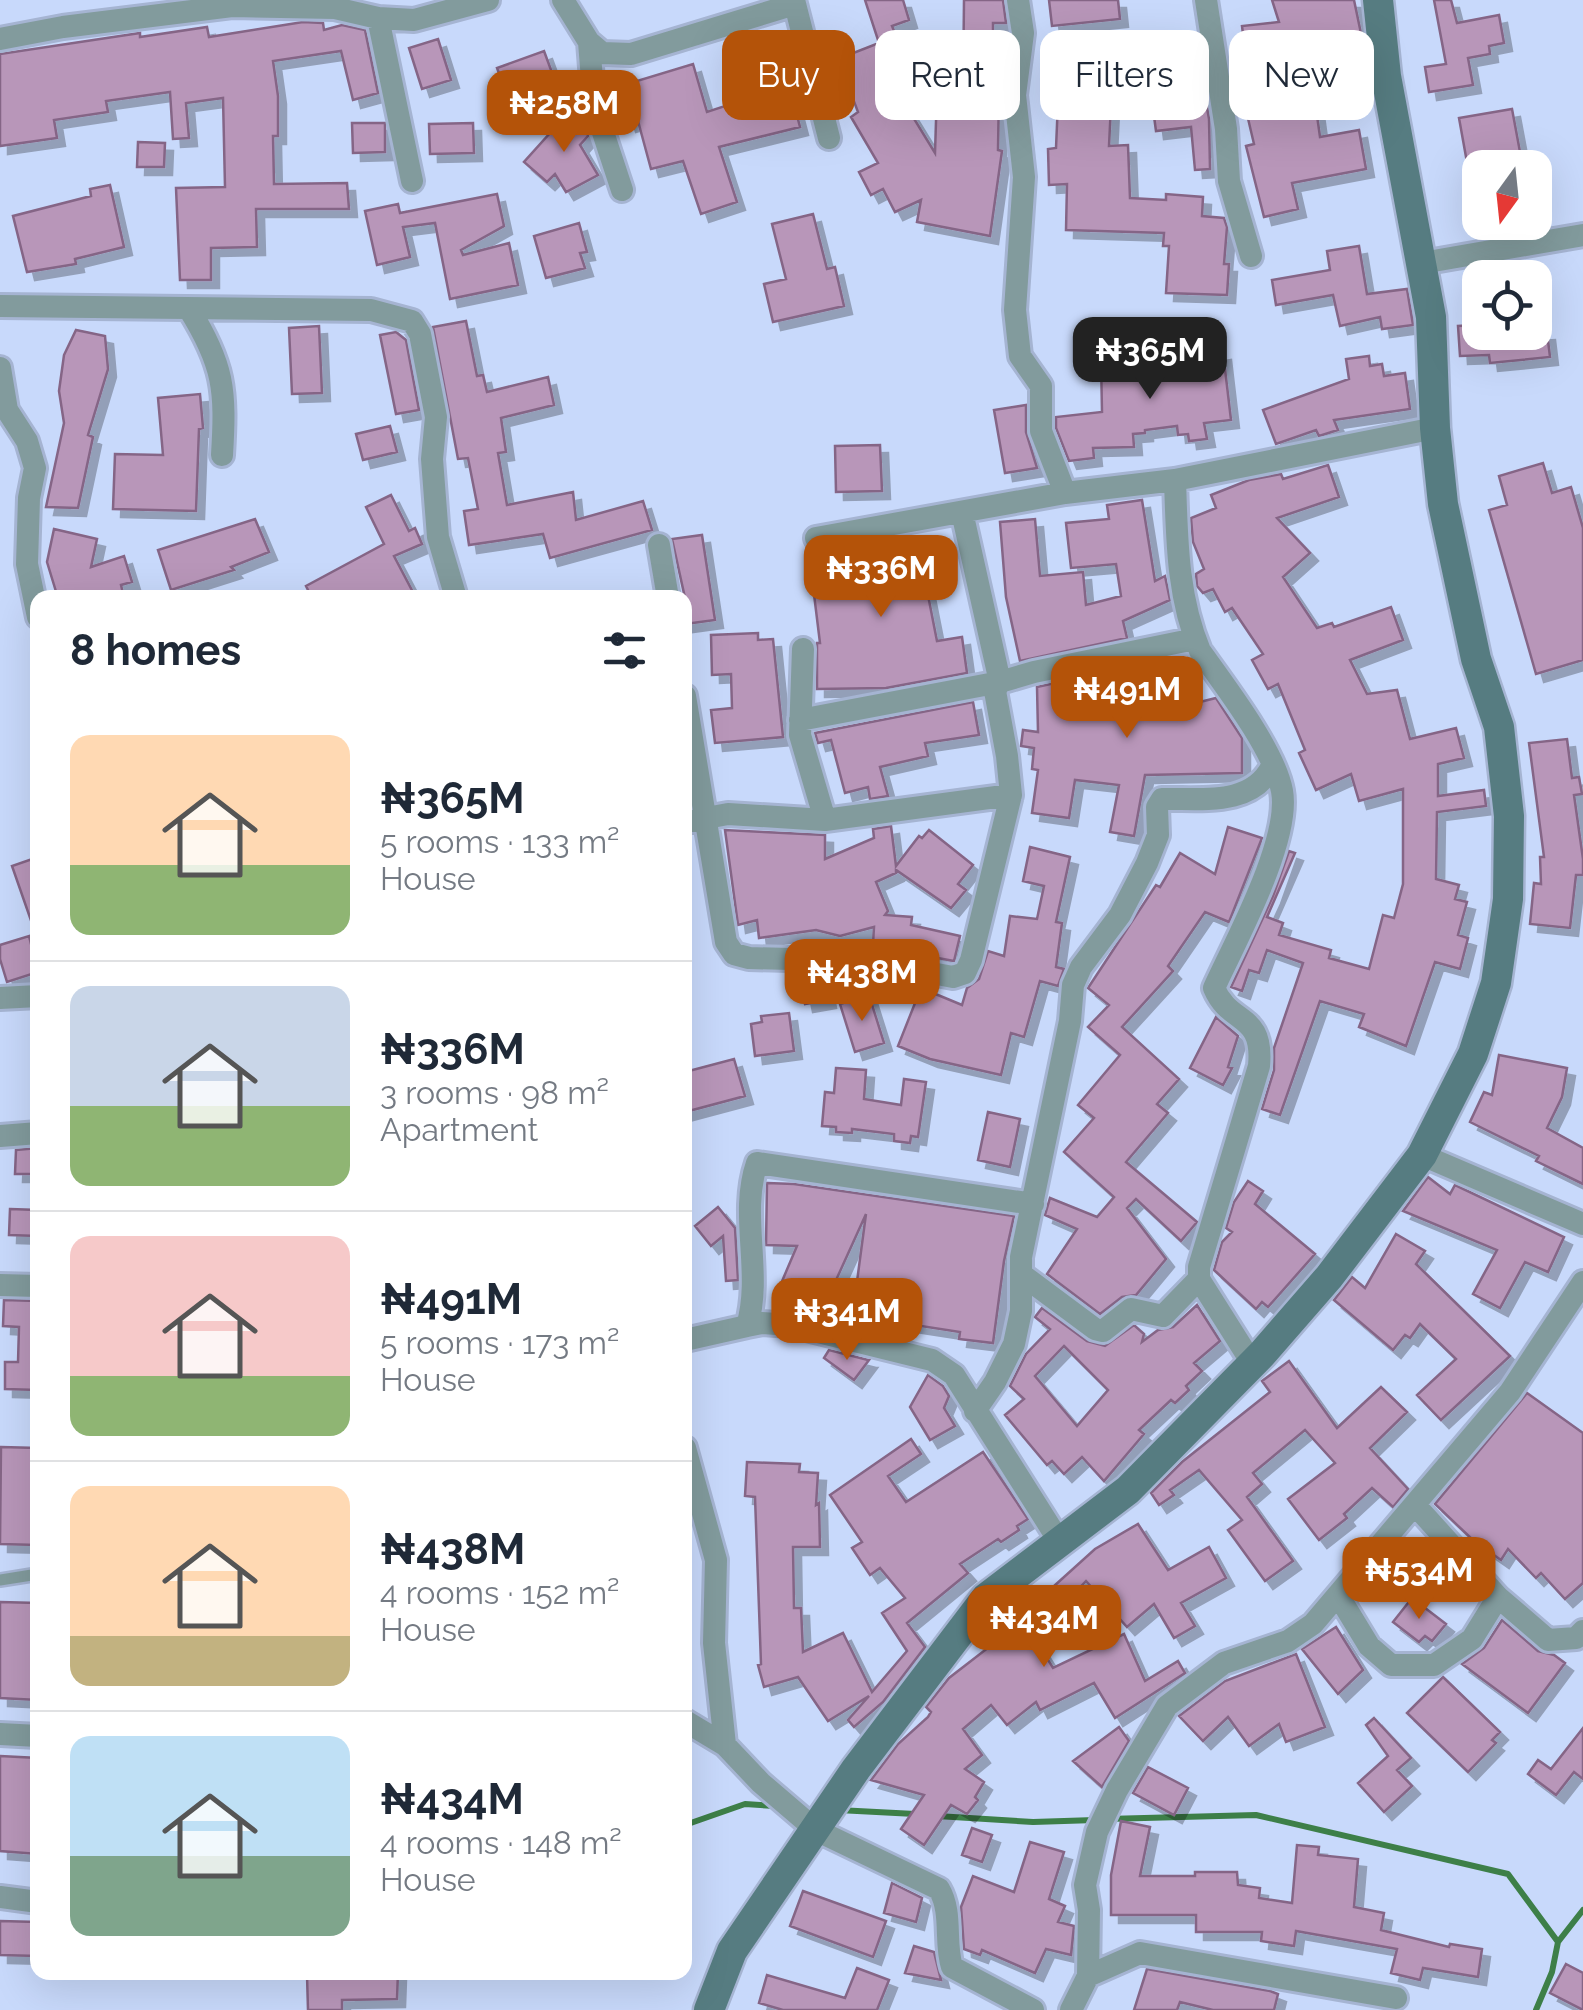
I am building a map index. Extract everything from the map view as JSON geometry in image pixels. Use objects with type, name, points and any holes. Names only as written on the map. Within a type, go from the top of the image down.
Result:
[{"type":"main road","points":[[709,2010],[732,1950],[856,1769],[986,1598],[1128,1490],[1252,1364],[1329,1277],[1422,1156],[1473,1054],[1496,983],[1508,899],[1509,816],[1499,727],[1476,659],[1443,504],[1431,317],[1386,76],[1378,0]]},
{"type":"street","points":[[0,39],[62,27],[232,6],[335,8],[378,18],[414,20],[488,0]]},
{"type":"street","points":[[563,0],[589,42],[602,53],[631,54],[795,2],[829,138]]},
{"type":"street","points":[[1018,0],[1023,33],[1014,96],[1024,177],[1015,310],[1020,356],[1040,386],[1041,431],[1066,493]]},
{"type":"street","points":[[1206,0],[1226,129],[1229,181],[1251,256]]},
{"type":"street","points":[[378,18],[412,181]]},
{"type":"street","points":[[589,42],[594,105],[622,190]]},
{"type":"street","points":[[1422,263],[1583,235]]},
{"type":"street","points":[[0,306],[371,310],[412,320],[420,334],[436,418],[432,459],[438,538],[454,590]]},
{"type":"street","points":[[189,309],[208,339],[221,373],[226,402],[222,455]]},
{"type":"street","points":[[0,368],[7,410],[27,441],[35,468],[29,498],[27,564],[32,590]]},
{"type":"street","points":[[816,538],[1066,493],[1175,480],[1436,428]]},
{"type":"street","points":[[1020,1274],[1095,1329],[1104,1330],[1131,1309],[1163,1316],[1199,1280],[1205,1244],[1259,1066],[1261,1044],[1256,1031],[1218,998],[1214,988],[1273,851],[1282,812],[1282,790],[1247,717],[1195,639],[1184,607],[1175,480]]},
{"type":"street","points":[[692,775],[696,820],[726,942],[734,954],[749,958],[867,960],[953,977],[965,973],[1011,796],[1008,756],[995,691],[1000,682],[962,512]]},
{"type":"street","points":[[659,545],[667,590]]},
{"type":"street","points":[[800,720],[1195,639]]},
{"type":"street","points":[[803,649],[800,735],[825,820]]},
{"type":"street","points":[[975,1411],[1014,1344],[1021,1311],[1021,1257],[1070,1021],[1073,985],[1081,967],[1120,915],[1147,864],[1158,835],[1157,807],[1162,799],[1236,797],[1266,778],[1272,766]]},
{"type":"street","points":[[696,820],[728,814],[825,820],[1011,796]]},
{"type":"street","points":[[0,998],[30,996]]},
{"type":"street","points":[[0,1136],[30,1134]]},
{"type":"street","points":[[1422,1156],[1570,1222],[1583,1224]]},
{"type":"street","points":[[748,1326],[755,1301],[752,1177],[757,1164],[1033,1204]]},
{"type":"street","points":[[1199,1280],[1252,1364]]},
{"type":"street","points":[[0,1286],[30,1286]]},
{"type":"street","points":[[1071,2010],[1088,1976],[1090,1910],[1085,1885],[1097,1832],[1117,1790],[1168,1706],[1224,1663],[1288,1641],[1313,1624],[1510,1392],[1579,1296]]},
{"type":"street","points":[[692,1338],[762,1322],[790,1325],[932,1360],[954,1376],[1061,1544]]},
{"type":"street","points":[[692,1473],[716,1560],[714,1642],[725,1745]]},
{"type":"street","points":[[1416,1506],[1498,1598],[1548,1640],[1576,1638],[1583,1631]]},
{"type":"street","points":[[1338,1595],[1369,1646],[1392,1665],[1434,1665],[1472,1639],[1498,1598]]},
{"type":"street","points":[[692,1725],[725,1745],[761,1783],[816,1830],[939,1890],[947,1902],[952,1968],[1033,2010]]},
{"type":"street","points":[[0,1734],[30,1736]]},
{"type":"street","points":[[0,1896],[30,1901]]},
{"type":"street","points":[[1088,1976],[1140,1952],[1396,1998]]},
{"type":"lane","points":[[0,1580],[30,1575]]},
{"type":"building","points":[[865,0],[903,0],[909,20],[892,26],[894,30],[875,31]]},
{"type":"building","points":[[964,0],[1003,0],[1006,23],[993,23],[993,30],[964,30]]},
{"type":"building","points":[[1049,0],[1118,0],[1120,19],[1052,26]]},
{"type":"building","points":[[1272,0],[1354,0],[1360,30],[1242,30],[1242,26],[1279,22]]},
{"type":"building","points":[[1434,0],[1451,0],[1457,23],[1499,15],[1504,43],[1489,46],[1490,54],[1468,58],[1473,85],[1429,92],[1425,67],[1446,64]]},
{"type":"building","points":[[303,22],[323,23],[324,30],[342,25],[365,30],[378,93],[353,100],[341,51],[273,61],[278,96],[278,136],[273,136],[274,184],[347,183],[349,209],[256,209],[257,247],[211,248],[211,280],[180,280],[176,188],[225,187],[223,98],[186,103],[189,138],[173,139],[170,92],[106,101],[108,112],[54,120],[57,138],[0,146],[0,54],[140,33],[140,37],[207,27],[209,37]]},
{"type":"building","points":[[438,39],[451,80],[422,89],[409,48]]},
{"type":"building","points":[[875,45],[875,120],[915,120],[935,153],[936,120],[999,120],[998,150],[1002,151],[990,236],[917,222],[921,200],[895,212],[883,189],[871,195],[859,172],[878,163],[853,120],[858,112],[855,52]]},
{"type":"building","points":[[544,51],[561,97],[514,114],[497,68]]},
{"type":"building","points":[[693,64],[707,112],[722,107],[722,120],[798,120],[800,127],[719,147],[737,202],[701,214],[683,161],[651,169],[638,121],[628,124],[617,87]]},
{"type":"building","points":[[1512,109],[1520,150],[1465,150],[1459,118]]},
{"type":"building","points":[[569,112],[585,126],[588,136],[580,145],[598,175],[566,192],[555,174],[547,182],[524,162]]},
{"type":"building","points":[[1209,119],[1210,169],[1195,170],[1191,127],[1156,131],[1155,120]]},
{"type":"building","points":[[1057,120],[1110,120],[1109,146],[1128,145],[1130,198],[1166,200],[1166,194],[1203,197],[1202,216],[1224,218],[1227,227],[1227,295],[1166,293],[1169,246],[1163,246],[1164,233],[1066,230],[1067,184],[1049,185],[1048,149],[1056,148]]},
{"type":"building","points":[[1248,120],[1318,120],[1320,137],[1359,130],[1366,169],[1292,183],[1298,209],[1264,217],[1246,146],[1254,144]]},
{"type":"building","points":[[352,123],[385,123],[385,152],[353,153]]},
{"type":"building","points":[[473,123],[474,153],[430,154],[429,124]]},
{"type":"building","points":[[138,142],[165,143],[164,167],[137,167]]},
{"type":"building","points":[[110,185],[124,247],[75,259],[76,264],[27,272],[13,216],[91,196],[90,189]]},
{"type":"building","points":[[497,194],[504,226],[461,250],[463,255],[509,243],[518,285],[450,299],[435,223],[403,227],[410,257],[377,265],[365,211],[398,204],[400,213]]},
{"type":"building","points":[[813,214],[827,269],[835,267],[844,306],[773,322],[764,284],[786,279],[772,224]]},
{"type":"building","points":[[579,223],[587,252],[580,253],[585,268],[546,278],[534,236]]},
{"type":"building","points":[[1359,246],[1367,294],[1407,289],[1413,325],[1382,329],[1380,317],[1340,326],[1333,295],[1276,305],[1272,280],[1330,270],[1327,251]]},
{"type":"building","points":[[466,321],[477,376],[483,375],[487,392],[548,377],[554,405],[501,418],[506,452],[498,453],[507,505],[573,492],[576,520],[643,501],[652,530],[550,558],[543,534],[469,545],[464,511],[478,509],[468,458],[458,459],[433,327]]},
{"type":"building","points":[[319,326],[322,393],[292,394],[289,328]]},
{"type":"building","points":[[1458,326],[1462,326],[1462,350],[1549,350],[1550,357],[1490,363],[1489,355],[1460,356]]},
{"type":"building","points":[[76,330],[105,336],[108,369],[88,435],[93,437],[78,508],[46,507],[64,423],[59,391],[64,355]]},
{"type":"building","points":[[396,332],[406,340],[419,410],[396,414],[380,335]]},
{"type":"building","points":[[1192,351],[1193,357],[1223,352],[1231,420],[1204,423],[1207,439],[1189,441],[1188,434],[1178,435],[1177,426],[1145,430],[1133,434],[1134,447],[1093,448],[1094,458],[1069,461],[1056,428],[1056,417],[1102,412],[1101,360]]},
{"type":"building","points":[[1369,356],[1370,366],[1382,364],[1384,376],[1405,373],[1410,409],[1334,420],[1338,430],[1319,436],[1316,430],[1276,444],[1263,410],[1349,379],[1346,359]]},
{"type":"building","points":[[200,394],[203,428],[199,429],[196,511],[113,509],[115,454],[163,455],[158,398]]},
{"type":"building","points":[[1026,405],[1026,432],[1037,468],[1005,473],[994,410]]},
{"type":"building","points":[[390,426],[397,452],[363,460],[356,434]]},
{"type":"building","points":[[880,445],[882,491],[836,492],[835,446]]},
{"type":"building","points":[[1543,463],[1552,493],[1571,487],[1583,528],[1583,660],[1536,674],[1489,510],[1507,505],[1499,476]]},
{"type":"building","points":[[1328,465],[1339,497],[1277,518],[1310,553],[1283,577],[1317,628],[1332,623],[1334,627],[1391,607],[1403,640],[1350,660],[1367,694],[1397,690],[1410,739],[1456,728],[1464,758],[1438,764],[1438,796],[1484,790],[1486,806],[1437,812],[1436,879],[1459,885],[1455,899],[1467,902],[1458,935],[1468,938],[1460,969],[1435,962],[1406,1046],[1359,1027],[1364,1014],[1320,1001],[1280,1115],[1262,1109],[1274,1070],[1274,1048],[1303,963],[1267,950],[1259,973],[1249,970],[1242,991],[1231,987],[1289,851],[1295,853],[1267,917],[1283,923],[1279,935],[1331,950],[1329,958],[1369,969],[1383,915],[1394,918],[1403,884],[1403,789],[1359,801],[1351,774],[1316,790],[1299,753],[1305,750],[1278,684],[1268,689],[1252,660],[1263,654],[1232,608],[1225,612],[1213,589],[1203,593],[1197,586],[1196,574],[1204,569],[1193,542],[1191,518],[1216,508],[1211,495],[1249,480],[1281,474],[1283,479]]},
{"type":"building","points":[[391,495],[409,531],[415,528],[422,544],[394,556],[412,590],[308,590],[306,586],[384,544],[366,507]]},
{"type":"building","points":[[1142,500],[1155,581],[1165,576],[1170,600],[1123,621],[1127,638],[1020,661],[1006,597],[1000,522],[1035,519],[1040,576],[1083,572],[1086,605],[1121,596],[1116,564],[1071,568],[1066,523],[1109,519],[1107,505]]},
{"type":"building","points":[[255,519],[269,552],[231,567],[234,570],[171,590],[158,550]]},
{"type":"building","points":[[54,529],[97,539],[91,567],[124,556],[132,582],[121,585],[122,590],[56,590],[47,562]]},
{"type":"building","points":[[702,535],[715,620],[692,623],[692,590],[683,590],[672,539]]},
{"type":"building","points":[[936,539],[941,572],[924,575],[937,641],[962,637],[967,673],[886,688],[817,689],[820,643],[812,578],[819,577],[817,558]]},
{"type":"building","points":[[758,633],[758,640],[773,639],[783,737],[715,743],[711,710],[732,708],[731,674],[712,675],[711,635]]},
{"type":"building","points":[[1183,657],[1191,699],[1196,703],[1216,698],[1242,738],[1242,773],[1145,775],[1134,836],[1110,832],[1119,785],[1075,780],[1069,818],[1032,813],[1038,770],[1032,769],[1034,748],[1021,746],[1023,730],[1038,732],[1037,687],[1073,679],[1074,697],[1147,700],[1141,665]]},
{"type":"building","points":[[973,702],[979,735],[925,743],[928,756],[880,767],[888,796],[870,799],[868,787],[845,793],[831,740],[818,743],[815,733]]},
{"type":"building","points":[[1567,739],[1572,778],[1579,777],[1582,794],[1574,795],[1583,875],[1576,875],[1570,928],[1530,924],[1534,883],[1541,884],[1540,857],[1544,857],[1529,743]]},
{"type":"building","points":[[891,826],[896,866],[919,836],[922,838],[929,830],[973,865],[958,884],[966,890],[951,908],[896,870],[876,882],[888,911],[885,915],[912,917],[911,925],[960,936],[954,961],[916,954],[917,949],[873,944],[874,927],[840,936],[816,930],[759,938],[757,920],[738,925],[725,830],[825,835],[825,859],[874,838],[873,829]]},
{"type":"building","points":[[1228,827],[1262,838],[1229,922],[1205,912],[1168,966],[1173,971],[1122,1027],[1179,1079],[1157,1104],[1168,1113],[1126,1162],[1197,1222],[1181,1241],[1136,1199],[1127,1208],[1166,1259],[1136,1295],[1122,1297],[1100,1314],[1047,1274],[1077,1229],[1045,1215],[1050,1198],[1097,1217],[1114,1197],[1064,1152],[1094,1118],[1078,1105],[1120,1055],[1088,1027],[1109,1005],[1088,988],[1180,853],[1215,874]]},
{"type":"building","points":[[1030,847],[1070,857],[1056,922],[1062,923],[1056,967],[1064,969],[1058,986],[1040,981],[1024,1037],[1011,1033],[1001,1075],[930,1059],[898,1046],[921,988],[962,1005],[967,988],[979,979],[988,951],[1004,956],[1010,916],[1037,919],[1044,886],[1023,881]]},
{"type":"building","points":[[30,860],[30,918],[12,866]]},
{"type":"building","points":[[29,936],[30,975],[7,982],[0,945]]},
{"type":"building","points":[[799,974],[823,975],[828,1000],[805,1004]]},
{"type":"building","points":[[869,995],[884,1043],[855,1052],[840,1004]]},
{"type":"building","points":[[789,1013],[794,1051],[755,1056],[751,1024],[762,1022],[761,1016]]},
{"type":"building","points":[[1216,1017],[1238,1036],[1228,1067],[1232,1068],[1223,1085],[1190,1068]]},
{"type":"building","points":[[1499,1055],[1567,1068],[1562,1097],[1547,1128],[1583,1148],[1583,1184],[1536,1161],[1539,1156],[1470,1122],[1484,1092],[1492,1095]]},
{"type":"building","points":[[734,1059],[745,1096],[692,1110],[692,1070]]},
{"type":"building","points":[[836,1068],[866,1070],[864,1099],[901,1105],[904,1079],[926,1082],[918,1137],[911,1136],[910,1143],[894,1141],[894,1134],[852,1129],[852,1133],[836,1132],[836,1127],[822,1126],[825,1092],[834,1093]]},
{"type":"building","points":[[988,1112],[1020,1119],[1010,1167],[978,1160]]},
{"type":"building","points":[[30,1149],[30,1174],[15,1174],[16,1150]]},
{"type":"building","points":[[1428,1177],[1450,1194],[1455,1185],[1564,1237],[1548,1272],[1525,1262],[1500,1308],[1473,1294],[1497,1250],[1403,1211]]},
{"type":"building","points":[[1248,1181],[1263,1191],[1255,1204],[1315,1254],[1268,1307],[1262,1302],[1256,1309],[1214,1270],[1222,1242],[1232,1232],[1226,1228],[1234,1202]]},
{"type":"building","points":[[767,1183],[1014,1216],[993,1343],[959,1339],[960,1332],[908,1324],[909,1313],[854,1304],[866,1214],[827,1300],[777,1293],[797,1246],[766,1245]]},
{"type":"building","points":[[718,1207],[735,1228],[738,1280],[726,1281],[723,1236],[711,1246],[695,1226]]},
{"type":"building","points":[[10,1209],[30,1210],[30,1236],[9,1235]]},
{"type":"building","points":[[1396,1234],[1425,1251],[1416,1264],[1510,1356],[1441,1420],[1417,1395],[1456,1359],[1420,1324],[1410,1338],[1405,1335],[1393,1350],[1334,1300],[1352,1277],[1365,1288]]},
{"type":"building","points":[[4,1300],[30,1301],[30,1390],[5,1389],[5,1362],[18,1362],[19,1327],[3,1326]]},
{"type":"building","points":[[1197,1305],[1220,1341],[1194,1363],[1202,1371],[1186,1386],[1189,1390],[1175,1403],[1171,1400],[1139,1430],[1144,1434],[1104,1481],[1082,1457],[1064,1474],[1052,1461],[1047,1465],[1005,1415],[1024,1399],[1010,1386],[1026,1354],[1050,1329],[1035,1317],[1042,1308],[1087,1341],[1105,1346],[1134,1325],[1144,1334],[1142,1342],[1158,1330],[1173,1327]],"holes":[[[1064,1346],[1108,1390],[1077,1426],[1035,1376]]]},
{"type":"building","points":[[829,1350],[869,1360],[854,1380],[824,1358]]},
{"type":"building","points":[[1289,1361],[1337,1428],[1381,1387],[1407,1412],[1370,1448],[1408,1489],[1393,1507],[1372,1488],[1344,1514],[1347,1518],[1319,1540],[1288,1499],[1335,1463],[1305,1430],[1253,1473],[1262,1484],[1247,1497],[1293,1561],[1265,1581],[1228,1530],[1242,1520],[1199,1470],[1170,1490],[1174,1495],[1159,1505],[1151,1493],[1182,1462],[1270,1392],[1262,1381]]},
{"type":"building","points":[[928,1375],[949,1396],[944,1408],[955,1426],[930,1440],[910,1407]]},
{"type":"building","points":[[1527,1393],[1583,1433],[1583,1583],[1565,1599],[1541,1573],[1536,1578],[1508,1549],[1501,1560],[1474,1541],[1435,1504]]},
{"type":"building","points":[[911,1439],[921,1454],[888,1476],[906,1502],[983,1452],[1028,1519],[1001,1542],[998,1539],[960,1564],[968,1573],[907,1623],[925,1647],[883,1702],[854,1727],[848,1720],[869,1696],[828,1721],[798,1677],[764,1687],[758,1665],[761,1664],[755,1497],[745,1496],[747,1462],[800,1464],[799,1472],[818,1473],[820,1547],[793,1547],[794,1608],[801,1608],[803,1652],[843,1633],[872,1692],[907,1651],[882,1613],[905,1598],[880,1568],[870,1575],[852,1548],[862,1542],[830,1495]]},
{"type":"building","points":[[1,1447],[30,1448],[30,1545],[0,1544]]},
{"type":"building","points":[[1138,1524],[1168,1570],[1209,1547],[1226,1578],[1181,1603],[1195,1626],[1174,1638],[1154,1604],[1127,1627],[1086,1581],[1053,1616],[1030,1631],[1053,1668],[1124,1634],[1145,1681],[1178,1661],[1185,1673],[1115,1718],[1094,1683],[1040,1710],[1036,1702],[1007,1725],[991,1705],[963,1729],[982,1755],[965,1769],[984,1782],[975,1797],[978,1800],[967,1814],[951,1805],[924,1845],[901,1829],[924,1795],[871,1780],[898,1744],[928,1717],[931,1712],[926,1707],[949,1678],[993,1644],[985,1630],[998,1614],[1027,1596],[1033,1605],[1095,1549]]},
{"type":"building","points":[[1412,1598],[1446,1624],[1432,1641],[1425,1636],[1419,1642],[1393,1622]]},
{"type":"building","points":[[0,1602],[30,1603],[30,1700],[0,1698]]},
{"type":"building","points":[[1502,1620],[1538,1651],[1565,1663],[1528,1713],[1462,1664],[1484,1648]]},
{"type":"building","points":[[1336,1627],[1363,1670],[1338,1694],[1302,1649]]},
{"type":"building","points":[[1296,1654],[1325,1727],[1286,1742],[1279,1724],[1249,1746],[1228,1717],[1203,1741],[1179,1716],[1225,1681]]},
{"type":"building","points":[[1443,1677],[1500,1732],[1492,1740],[1496,1743],[1468,1772],[1407,1713]]},
{"type":"building","points":[[1374,1718],[1411,1758],[1397,1770],[1412,1786],[1384,1812],[1358,1783],[1388,1756],[1366,1725]]},
{"type":"building","points":[[1119,1727],[1129,1741],[1102,1787],[1073,1761]]},
{"type":"building","points":[[1583,1728],[1583,1779],[1574,1772],[1556,1795],[1528,1774],[1538,1760],[1551,1769]]},
{"type":"building","points":[[0,1756],[30,1758],[30,1853],[0,1851]]},
{"type":"building","points":[[1148,1767],[1188,1788],[1174,1815],[1133,1793]]},
{"type":"building","points":[[1121,1821],[1150,1827],[1140,1876],[1237,1872],[1238,1885],[1260,1888],[1259,1898],[1292,1903],[1297,1845],[1319,1847],[1318,1855],[1358,1859],[1354,1907],[1384,1913],[1381,1930],[1449,1947],[1450,1944],[1482,1949],[1478,1977],[1423,1968],[1420,1980],[1391,1973],[1397,1949],[1296,1931],[1294,1946],[1261,1941],[1262,1932],[1196,1932],[1196,1915],[1111,1915],[1111,1875]]},
{"type":"building","points":[[972,1828],[992,1835],[982,1862],[962,1855]]},
{"type":"building","points":[[1030,1842],[1064,1852],[1049,1899],[1065,1906],[1058,1922],[1074,1926],[1071,1955],[1046,1949],[1035,1973],[982,1950],[980,1955],[964,1949],[961,1907],[973,1876],[1014,1892]]},
{"type":"building","points":[[892,1883],[922,1898],[916,1922],[884,1913]]},
{"type":"building","points":[[803,1891],[886,1921],[873,1957],[790,1926]]},
{"type":"building","points":[[0,1921],[30,1922],[30,1956],[0,1955]]},
{"type":"building","points":[[914,1946],[934,1952],[941,1980],[905,1973]]},
{"type":"building","points":[[1566,1964],[1583,1973],[1583,2010],[1550,1993]]},
{"type":"building","points":[[857,1968],[889,1980],[877,2010],[783,2010],[759,2003],[767,1975],[845,1998]]},
{"type":"building","points":[[1147,1969],[1270,1991],[1278,1994],[1274,2010],[1213,2010],[1180,2002],[1177,2010],[1134,2010]]},
{"type":"building","points":[[307,1980],[398,1980],[397,1999],[342,2000],[342,2010],[308,2010]]},
{"type":"waterway","points":[[692,1823],[745,1804],[775,1806]]},
{"type":"waterway","points":[[838,1810],[915,1814]]},
{"type":"waterway","points":[[1107,1819],[1256,1815],[1508,1874],[1558,1942],[1583,1910]]},
{"type":"waterway","points":[[937,1816],[1033,1822],[1095,1820]]},
{"type":"waterway","points":[[1536,2010],[1552,1972],[1558,1942]]}]
